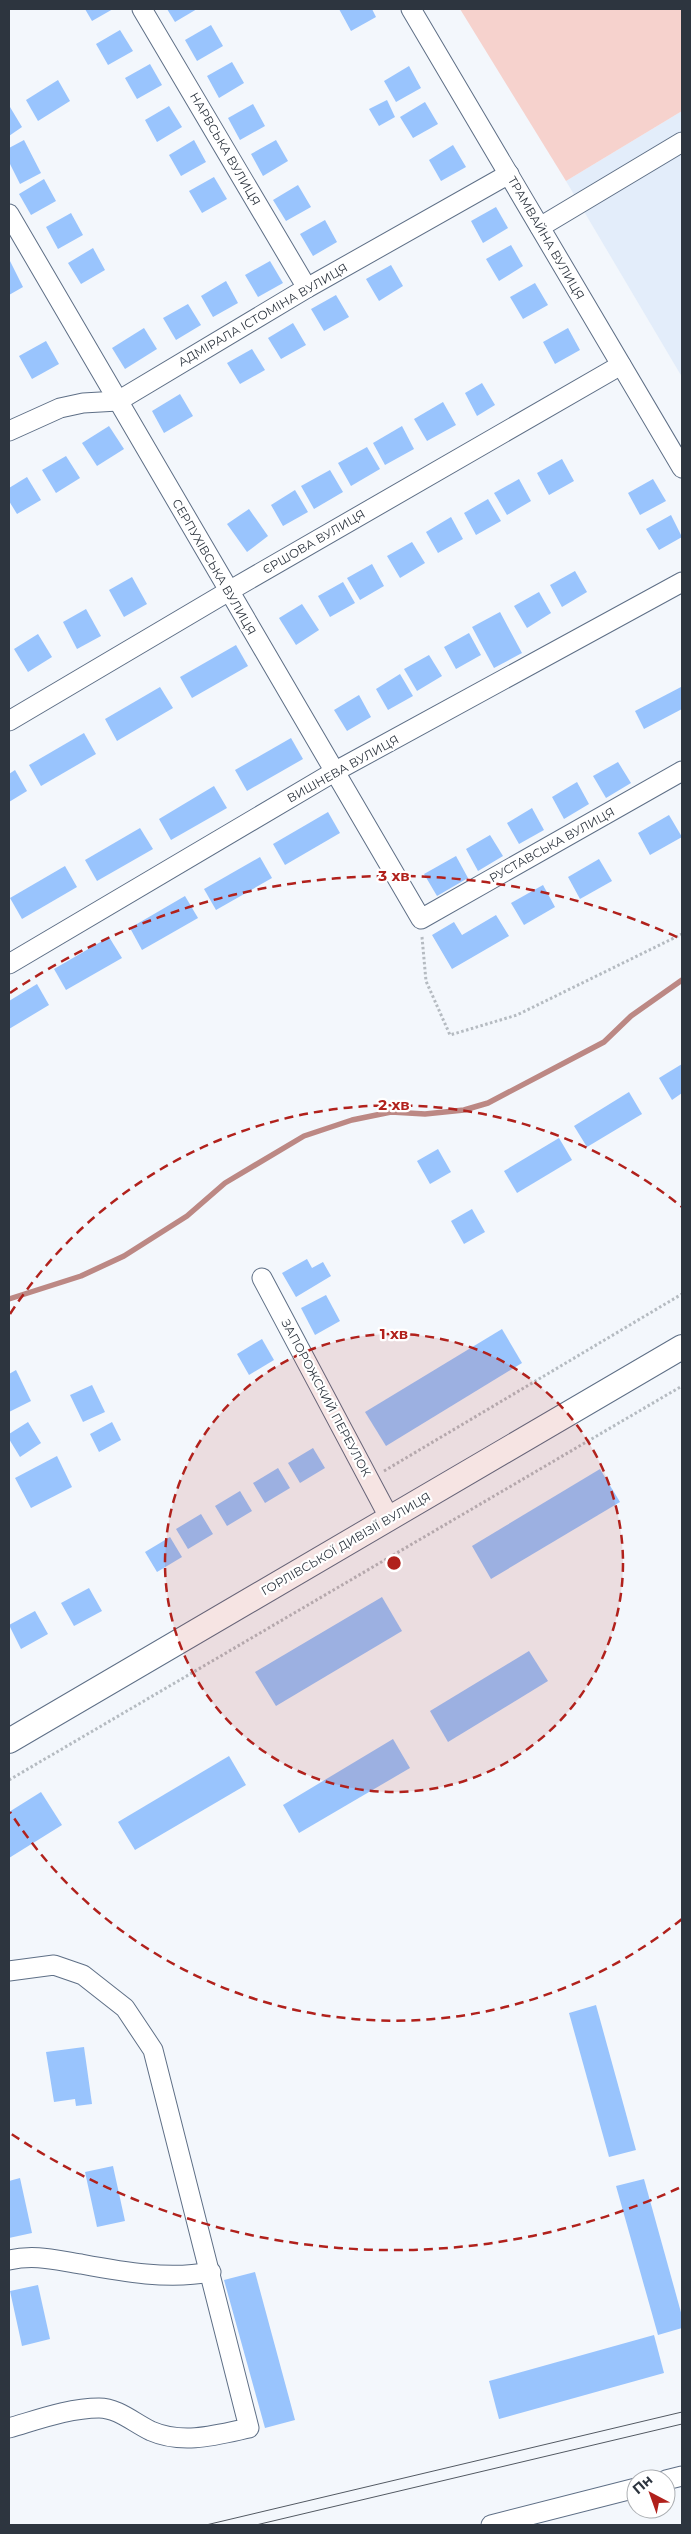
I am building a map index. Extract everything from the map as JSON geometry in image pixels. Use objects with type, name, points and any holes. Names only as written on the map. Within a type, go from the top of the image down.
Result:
[{"type":"main road","name":"ГОРЛІВСЬКОЇ ДИВІЗІЇ ВУЛИЦЯ","points":[[9,1741],[682,1347]]},
{"type":"street","name":"НАРВСЬКА ВУЛИЦЯ","points":[[142,9],[307,288]]},
{"type":"street","name":"ТРАМВАЙНА ВУЛИЦЯ","points":[[411,9],[682,468]]},
{"type":"street","points":[[540,227],[682,142]]},
{"type":"street","name":"АДМІРАЛА ІСТОМІНА ВУЛИЦЯ","points":[[9,431],[60,408],[83,403],[118,401],[307,288],[509,174]]},
{"type":"street","name":"СЕРПУХІВСЬКА ВУЛИЦЯ","points":[[9,214],[421,919]]},
{"type":"street","name":"ЄРШОВА ВУЛИЦЯ","points":[[9,721],[229,591],[621,365]]},
{"type":"street","name":"ВИШНЕВА ВУЛИЦЯ","points":[[9,964],[334,772],[682,582]]},
{"type":"street","name":"РУСТАВСЬКА ВУЛИЦЯ","points":[[421,919],[682,771]]},
{"type":"street","name":"ЗАПОРОЖСКИЙ ПЕРЕУЛОК","points":[[262,1278],[390,1519]]},
{"type":"street","points":[[9,1971],[54,1965],[83,1975],[125,2008],[153,2050],[211,2272],[249,2428],[203,2439],[179,2438],[152,2432],[120,2414],[100,2408],[66,2412],[9,2428]]},
{"type":"street","points":[[9,2260],[26,2256],[54,2258],[79,2264],[186,2277],[211,2272]]},
{"type":"street","points":[[491,2525],[626,2491]]},
{"type":"path","points":[[421,919],[426,981],[450,1035],[517,1015],[682,934]]},
{"type":"path","points":[[369,1480],[682,1294]]},
{"type":"path","points":[[9,1780],[682,1386]]},
{"type":"shaded area","points":[[460,9],[682,9],[682,111],[566,181]]},
{"type":"shaded area","points":[[682,111],[682,377],[566,181]]},
{"type":"building","points":[[85,9],[113,9],[92,21]]},
{"type":"building","points":[[167,9],[197,9],[175,22]]},
{"type":"building","points":[[339,9],[372,9],[376,17],[351,31]]},
{"type":"building","points":[[211,25],[223,46],[197,61],[185,40]]},
{"type":"building","points":[[120,30],[133,51],[108,65],[96,44]]},
{"type":"building","points":[[232,62],[244,83],[219,98],[207,76]]},
{"type":"building","points":[[150,64],[162,85],[137,99],[125,78]]},
{"type":"building","points":[[409,66],[421,88],[396,102],[384,81]]},
{"type":"building","points":[[58,80],[70,101],[38,121],[26,100]]},
{"type":"building","points":[[387,100],[395,117],[379,126],[369,109]]},
{"type":"building","points":[[425,102],[438,124],[413,138],[400,117]]},
{"type":"building","points":[[253,104],[265,126],[240,140],[228,118]]},
{"type":"building","points":[[169,106],[182,127],[157,142],[145,120]]},
{"type":"building","points":[[9,108],[22,127],[9,136]]},
{"type":"building","points":[[24,140],[41,173],[20,184],[9,162],[9,148]]},
{"type":"building","points":[[194,140],[206,162],[181,176],[169,155]]},
{"type":"building","points":[[276,140],[288,161],[263,176],[251,154]]},
{"type":"building","points":[[453,145],[466,167],[441,181],[429,160]]},
{"type":"building","points":[[214,177],[227,199],[202,213],[189,191]]},
{"type":"building","points":[[44,179],[56,201],[31,215],[19,194]]},
{"type":"building","points":[[298,185],[311,207],[286,221],[273,200]]},
{"type":"building","points":[[496,207],[508,228],[483,243],[471,221]]},
{"type":"building","points":[[71,213],[83,235],[58,249],[46,227]]},
{"type":"building","points":[[325,220],[337,242],[313,256],[300,234]]},
{"type":"building","points":[[511,245],[523,266],[499,281],[486,259]]},
{"type":"building","points":[[93,248],[105,270],[81,284],[68,263]]},
{"type":"building","points":[[270,261],[283,283],[258,297],[245,275]]},
{"type":"building","points":[[9,262],[23,287],[9,295]]},
{"type":"building","points":[[391,265],[403,286],[379,301],[366,279]]},
{"type":"building","points":[[226,281],[238,303],[213,317],[201,296]]},
{"type":"building","points":[[535,283],[548,305],[523,319],[510,297]]},
{"type":"building","points":[[336,295],[349,317],[324,331],[311,309]]},
{"type":"building","points":[[188,304],[201,325],[176,340],[163,318]]},
{"type":"building","points":[[293,323],[306,345],[281,359],[268,338]]},
{"type":"building","points":[[144,328],[157,349],[125,369],[112,348]]},
{"type":"building","points":[[568,328],[580,350],[555,364],[543,342]]},
{"type":"building","points":[[46,341],[59,364],[32,379],[19,356]]},
{"type":"building","points":[[252,349],[265,370],[240,384],[227,363]]},
{"type":"building","points":[[482,383],[495,405],[477,416],[465,393]]},
{"type":"building","points":[[180,394],[193,416],[164,433],[152,411]]},
{"type":"building","points":[[443,402],[456,425],[427,441],[414,419]]},
{"type":"building","points":[[109,426],[124,449],[97,466],[82,443]]},
{"type":"building","points":[[402,426],[414,449],[385,465],[373,443]]},
{"type":"building","points":[[367,447],[380,469],[351,486],[338,463]]},
{"type":"building","points":[[66,456],[80,478],[56,493],[42,470]]},
{"type":"building","points":[[562,459],[574,481],[549,495],[537,473]]},
{"type":"building","points":[[330,470],[343,492],[314,509],[301,486]]},
{"type":"building","points":[[27,477],[41,500],[17,514],[9,501],[9,488]]},
{"type":"building","points":[[519,479],[531,501],[507,515],[494,493]]},
{"type":"building","points":[[653,479],[666,501],[640,515],[628,493]]},
{"type":"building","points":[[295,490],[308,512],[283,526],[271,505]]},
{"type":"building","points":[[488,499],[501,521],[476,535],[464,513]]},
{"type":"building","points":[[249,509],[268,536],[247,552],[227,524]]},
{"type":"building","points":[[671,515],[682,537],[659,550],[646,529]]},
{"type":"building","points":[[451,517],[463,539],[438,553],[426,532]]},
{"type":"building","points":[[412,542],[425,563],[400,578],[387,556]]},
{"type":"building","points":[[372,564],[384,586],[360,600],[347,578]]},
{"type":"building","points":[[575,571],[587,592],[562,607],[550,585]]},
{"type":"building","points":[[132,577],[147,604],[124,617],[109,590]]},
{"type":"building","points":[[343,582],[355,603],[330,617],[318,596]]},
{"type":"building","points":[[539,592],[551,613],[527,628],[514,606]]},
{"type":"building","points":[[302,604],[319,630],[296,645],[279,618]]},
{"type":"building","points":[[86,609],[101,636],[77,649],[63,622]]},
{"type":"building","points":[[500,612],[522,653],[494,668],[472,627]]},
{"type":"building","points":[[469,633],[481,655],[456,669],[444,647]]},
{"type":"building","points":[[38,634],[52,657],[28,672],[14,649]]},
{"type":"building","points":[[236,645],[248,666],[192,698],[180,677]]},
{"type":"building","points":[[429,655],[442,676],[417,691],[404,669]]},
{"type":"building","points":[[400,674],[413,696],[388,710],[376,689]]},
{"type":"building","points":[[160,687],[173,708],[117,741],[105,719]]},
{"type":"building","points":[[681,687],[682,709],[644,729],[635,711]]},
{"type":"building","points":[[359,695],[371,717],[347,731],[334,710]]},
{"type":"building","points":[[84,733],[96,754],[41,786],[29,765]]},
{"type":"building","points":[[291,738],[303,759],[247,791],[235,770]]},
{"type":"building","points":[[618,762],[631,783],[606,798],[593,776]]},
{"type":"building","points":[[15,770],[27,791],[9,802],[9,774]]},
{"type":"building","points":[[577,782],[589,804],[564,819],[552,797]]},
{"type":"building","points":[[214,786],[227,808],[171,840],[159,819]]},
{"type":"building","points":[[532,808],[544,830],[519,844],[507,823]]},
{"type":"building","points":[[328,812],[340,833],[285,865],[273,844]]},
{"type":"building","points":[[669,815],[682,837],[650,855],[638,833]]},
{"type":"building","points":[[140,828],[153,849],[97,881],[85,860]]},
{"type":"building","points":[[490,835],[503,856],[478,871],[466,849]]},
{"type":"building","points":[[456,856],[468,878],[437,896],[424,874]]},
{"type":"building","points":[[260,857],[272,878],[216,910],[204,889]]},
{"type":"building","points":[[599,859],[612,881],[580,899],[568,877]]},
{"type":"building","points":[[65,866],[77,887],[22,919],[10,898]]},
{"type":"building","points":[[543,885],[555,907],[524,925],[511,903]]},
{"type":"building","points":[[185,896],[198,918],[142,950],[130,928]]},
{"type":"building","points":[[496,915],[509,936],[452,969],[432,935],[454,922],[462,935]]},
{"type":"building","points":[[109,937],[122,958],[66,990],[54,969]]},
{"type":"building","points":[[37,984],[49,1005],[9,1029],[9,1001]]},
{"type":"building","points":[[682,1064],[682,1093],[672,1100],[659,1078]]},
{"type":"building","points":[[629,1092],[642,1114],[587,1147],[574,1126]]},
{"type":"building","points":[[559,1138],[572,1160],[517,1193],[504,1171]]},
{"type":"building","points":[[438,1149],[451,1172],[430,1184],[417,1161]]},
{"type":"building","points":[[472,1209],[485,1232],[464,1244],[451,1221]]},
{"type":"building","points":[[307,1259],[312,1268],[323,1262],[331,1276],[296,1297],[282,1273]]},
{"type":"building","points":[[326,1295],[340,1321],[315,1335],[301,1308]]},
{"type":"building","points":[[502,1329],[522,1363],[386,1446],[365,1412]]},
{"type":"building","points":[[262,1339],[274,1360],[249,1375],[237,1354]]},
{"type":"building","points":[[16,1370],[31,1401],[9,1412],[9,1374]]},
{"type":"building","points":[[92,1385],[105,1412],[83,1422],[70,1395]]},
{"type":"building","points":[[28,1422],[41,1443],[20,1457],[9,1439],[9,1434]]},
{"type":"building","points":[[112,1422],[121,1440],[99,1452],[90,1434]]},
{"type":"building","points":[[313,1448],[325,1468],[300,1483],[288,1463]]},
{"type":"building","points":[[57,1456],[72,1487],[31,1508],[15,1478]]},
{"type":"building","points":[[278,1468],[290,1488],[265,1503],[253,1483]]},
{"type":"building","points":[[600,1469],[620,1502],[491,1579],[472,1546]]},
{"type":"building","points":[[240,1491],[252,1511],[227,1526],[215,1506]]},
{"type":"building","points":[[201,1514],[213,1534],[188,1549],[176,1529]]},
{"type":"building","points":[[170,1537],[182,1557],[157,1572],[145,1552]]},
{"type":"building","points":[[89,1588],[102,1611],[74,1626],[61,1603]]},
{"type":"building","points":[[382,1597],[402,1631],[276,1706],[255,1672]]},
{"type":"building","points":[[35,1611],[48,1634],[21,1649],[9,1625]]},
{"type":"building","points":[[529,1651],[548,1681],[448,1742],[430,1711]]},
{"type":"building","points":[[393,1739],[410,1768],[299,1833],[283,1805]]},
{"type":"building","points":[[229,1756],[246,1785],[135,1850],[118,1822]]},
{"type":"building","points":[[41,1792],[62,1825],[9,1858],[9,1812]]},
{"type":"building","points":[[596,2005],[636,2150],[609,2157],[569,2013]]},
{"type":"building","points":[[84,2047],[92,2104],[76,2106],[75,2099],[54,2102],[46,2052]]},
{"type":"building","points":[[113,2166],[125,2221],[97,2227],[85,2172]]},
{"type":"building","points":[[20,2178],[32,2233],[9,2238],[9,2181]]},
{"type":"building","points":[[644,2179],[682,2316],[682,2328],[658,2335],[616,2186]]},
{"type":"building","points":[[255,2272],[295,2420],[265,2428],[224,2280]]},
{"type":"building","points":[[38,2285],[50,2339],[22,2346],[10,2291]]},
{"type":"building","points":[[654,2335],[664,2373],[499,2419],[489,2381]]},
{"type":"waterway","points":[[9,1299],[81,1276],[124,1256],[187,1216],[225,1183],[304,1136],[352,1120],[391,1112],[425,1114],[464,1110],[488,1103],[604,1042],[631,1016],[682,980]]},
{"type":"tram line","points":[[206,2525],[682,2412]]},
{"type":"tram line","points":[[256,2525],[682,2424]]}]
